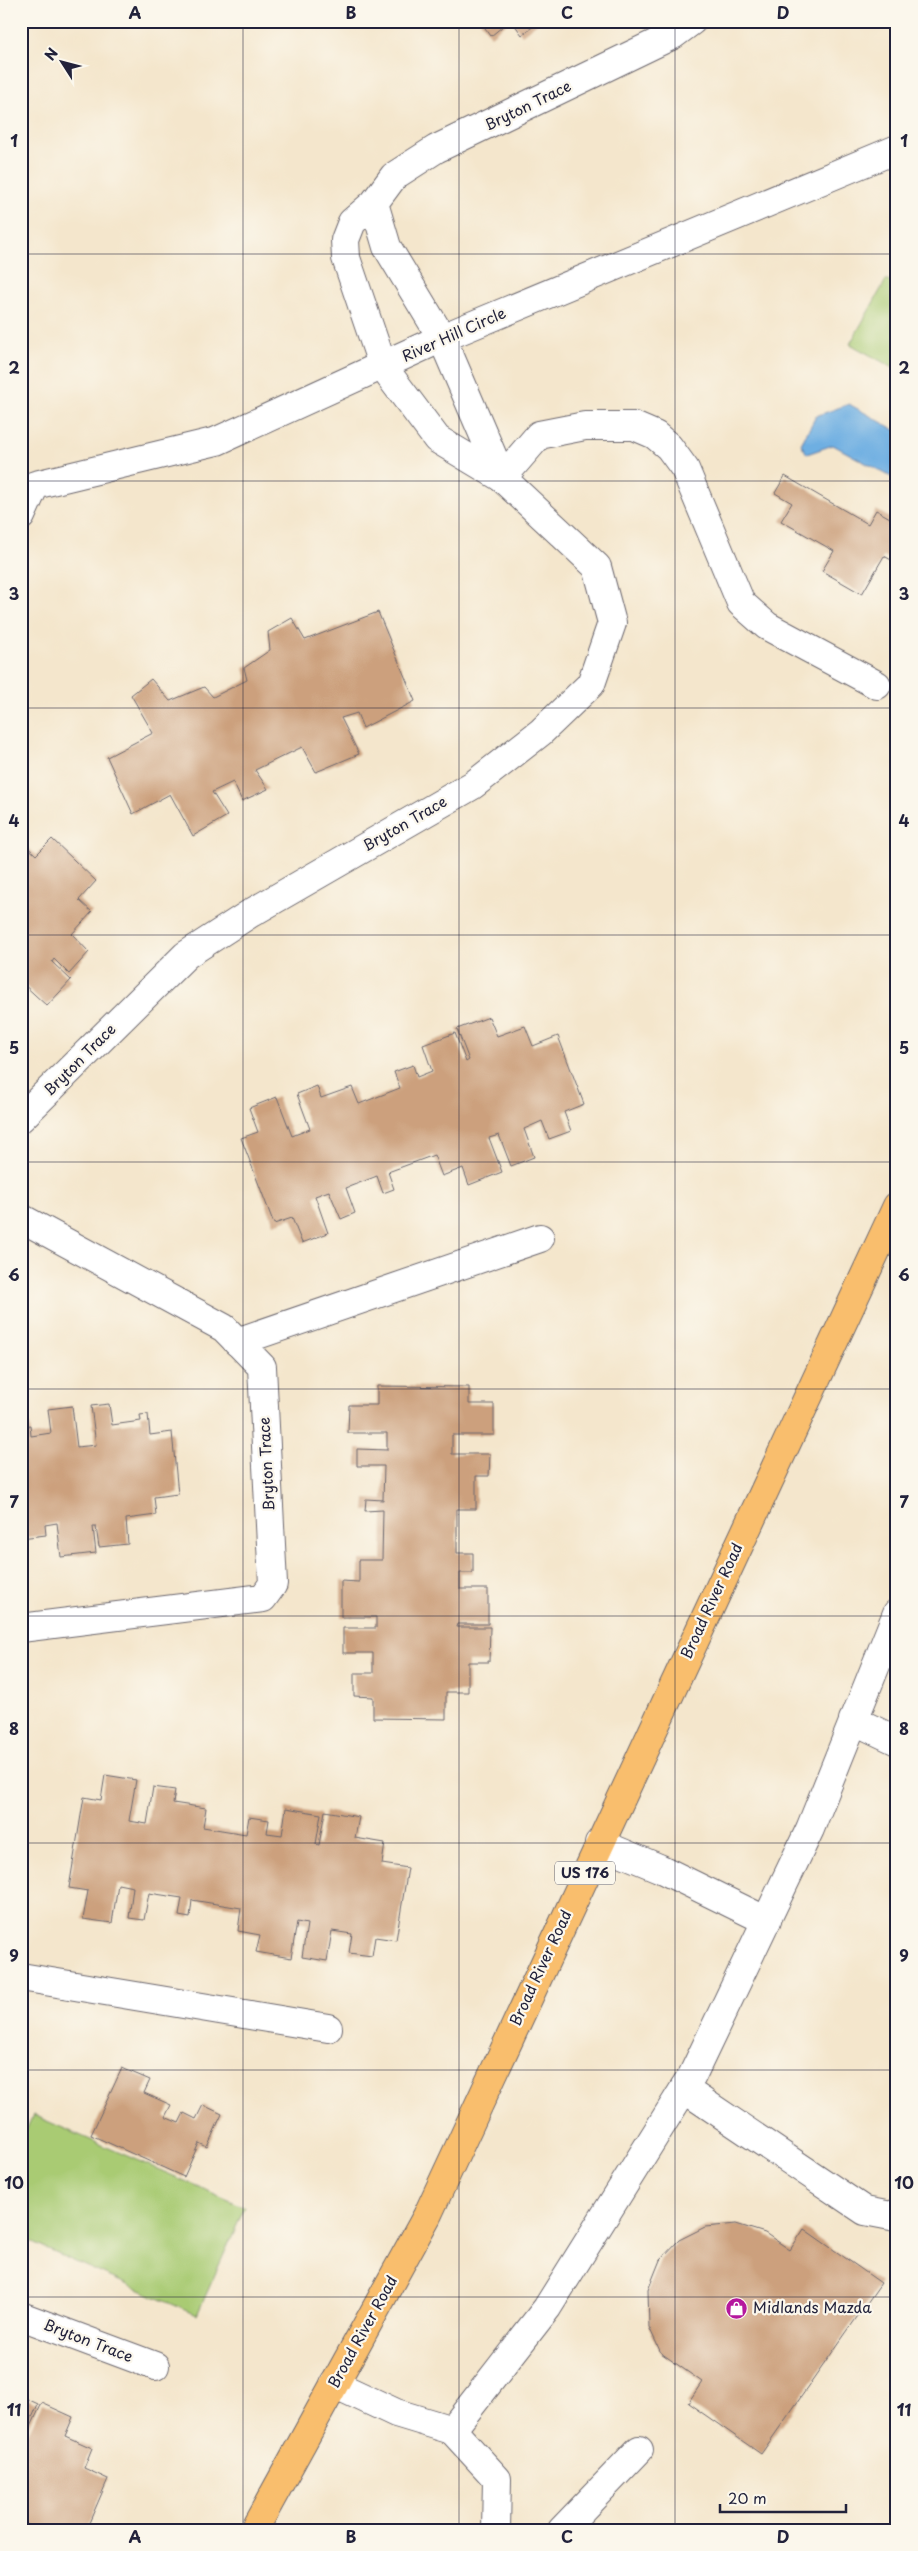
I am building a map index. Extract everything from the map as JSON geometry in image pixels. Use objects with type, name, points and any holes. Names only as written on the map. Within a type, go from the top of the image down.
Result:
[{"type":"main road","name":"Broad River Road","points":[[254,2530],[427,2216],[897,1206]]},
{"type":"street","name":"Bryton Trace","points":[[21,1118],[186,955],[251,913],[473,785],[540,732],[591,684],[612,623],[597,567],[502,478],[436,439],[383,367],[346,258],[345,240],[352,222],[374,202],[394,176],[436,149],[673,35],[692,21]]},
{"type":"street","name":"River Hill Circle","points":[[21,516],[28,483],[217,441],[383,367],[442,338],[897,149]]},
{"type":"street","name":"Bryton Trace","points":[[374,202],[387,247],[442,338],[502,478]]},
{"type":"street","points":[[502,478],[539,436],[585,426],[634,426],[656,435],[669,447],[685,469],[741,603],[767,626],[877,685]]},
{"type":"street","name":"Bryton Trace","points":[[21,1218],[224,1328],[262,1367],[273,1584],[263,1598],[21,1628]]},
{"type":"street","points":[[237,1342],[540,1238]]},
{"type":"street","points":[[452,2430],[547,2308],[684,2089],[810,1829],[897,1613]]},
{"type":"street","points":[[853,1720],[897,1741]]},
{"type":"street","points":[[599,1843],[660,1868],[766,1921]]},
{"type":"street","points":[[21,1977],[328,2028]]},
{"type":"street","points":[[684,2089],[865,2211],[891,2216],[897,2213]]},
{"type":"street","name":"Bryton Trace","points":[[21,2316],[155,2366]]},
{"type":"street","points":[[334,2384],[396,2413],[452,2430],[497,2479],[496,2530]]},
{"type":"street","points":[[562,2530],[639,2450]]},
{"type":"green space","points":[[886,280],[897,286],[897,370],[850,344]]},
{"type":"green space","points":[[33,2115],[245,2207],[197,2315],[21,2238],[21,2141]]},
{"type":"water","points":[[849,404],[897,431],[897,477],[893,478],[833,445],[807,454],[801,444],[816,416]]},
{"type":"building","points":[[480,21],[509,21],[491,36]]},
{"type":"building","points":[[512,21],[540,21],[522,35]]},
{"type":"building","points":[[785,476],[868,524],[876,510],[897,522],[897,563],[884,556],[862,594],[822,571],[834,551],[781,521],[792,503],[775,493]]},
{"type":"building","points":[[378,612],[415,701],[363,728],[357,713],[341,718],[359,754],[316,772],[302,747],[255,770],[268,789],[242,801],[233,782],[212,792],[227,816],[193,836],[170,794],[133,814],[107,757],[153,733],[131,695],[151,679],[170,701],[204,687],[213,697],[247,680],[244,668],[270,650],[268,632],[292,618],[305,640]]},
{"type":"building","points":[[52,839],[96,881],[79,900],[92,912],[72,934],[89,952],[69,974],[54,959],[52,962],[71,980],[47,1006],[21,982],[21,841],[36,855]]},
{"type":"building","points":[[489,1017],[497,1036],[525,1026],[533,1046],[558,1036],[584,1104],[564,1112],[571,1131],[549,1139],[542,1121],[524,1129],[534,1157],[511,1166],[499,1135],[489,1138],[502,1172],[469,1185],[463,1168],[442,1176],[434,1155],[388,1172],[394,1189],[383,1193],[377,1176],[346,1188],[355,1213],[341,1219],[329,1191],[315,1196],[328,1233],[302,1243],[292,1218],[274,1224],[241,1138],[258,1132],[249,1108],[277,1097],[292,1136],[310,1129],[297,1094],[317,1086],[321,1098],[352,1087],[359,1104],[400,1088],[394,1072],[413,1065],[417,1077],[432,1071],[423,1045],[455,1033],[466,1062],[469,1060],[457,1029]]},
{"type":"building","points":[[377,1386],[469,1387],[469,1404],[494,1404],[494,1435],[452,1435],[452,1454],[490,1454],[489,1476],[476,1476],[476,1509],[457,1509],[457,1553],[473,1553],[473,1573],[460,1573],[460,1589],[488,1589],[488,1624],[457,1624],[456,1627],[490,1627],[489,1662],[468,1662],[468,1692],[446,1692],[446,1719],[373,1718],[373,1697],[354,1696],[354,1673],[373,1673],[373,1653],[343,1653],[343,1628],[376,1628],[376,1617],[341,1617],[341,1581],[359,1582],[359,1560],[382,1560],[383,1510],[365,1511],[366,1499],[383,1500],[384,1466],[357,1466],[357,1449],[387,1450],[387,1433],[348,1433],[349,1405],[377,1405]]},
{"type":"building","points":[[109,1404],[112,1425],[141,1421],[140,1415],[148,1414],[150,1435],[172,1432],[178,1494],[154,1497],[156,1515],[126,1519],[128,1544],[99,1547],[96,1527],[93,1527],[96,1553],[61,1557],[57,1523],[45,1525],[46,1535],[21,1538],[21,1426],[30,1425],[31,1436],[51,1433],[48,1409],[72,1406],[77,1447],[96,1445],[91,1406]]},
{"type":"building","points":[[105,1775],[136,1780],[129,1821],[147,1824],[153,1787],[175,1790],[173,1803],[206,1808],[203,1827],[246,1834],[249,1817],[269,1820],[267,1833],[282,1835],[286,1808],[321,1814],[316,1844],[319,1845],[325,1811],[359,1817],[355,1838],[385,1843],[382,1864],[408,1868],[396,1940],[375,1937],[372,1956],[349,1953],[352,1934],[332,1931],[327,1961],[302,1957],[307,1924],[297,1922],[291,1958],[256,1952],[260,1935],[238,1931],[241,1908],[192,1900],[190,1918],[179,1916],[182,1898],[149,1893],[144,1920],[129,1918],[133,1887],[118,1884],[112,1923],[83,1919],[88,1891],[69,1888],[84,1797],[101,1800]]},
{"type":"building","points":[[122,2068],[150,2080],[144,2093],[171,2105],[165,2117],[179,2123],[184,2113],[196,2119],[203,2105],[222,2114],[207,2147],[199,2143],[184,2177],[91,2135]]},
{"type":"building","points":[[736,2224],[765,2233],[790,2250],[804,2229],[881,2283],[761,2454],[688,2403],[702,2382],[661,2353],[649,2327],[648,2290],[660,2260],[679,2240],[705,2227]]},
{"type":"building","points":[[21,2396],[38,2404],[26,2432],[28,2433],[42,2403],[73,2417],[65,2436],[92,2448],[84,2468],[108,2479],[86,2530],[37,2530],[21,2521]]},
{"type":"place","name":"Midlands Mazda","points":[[737,2308]]}]
